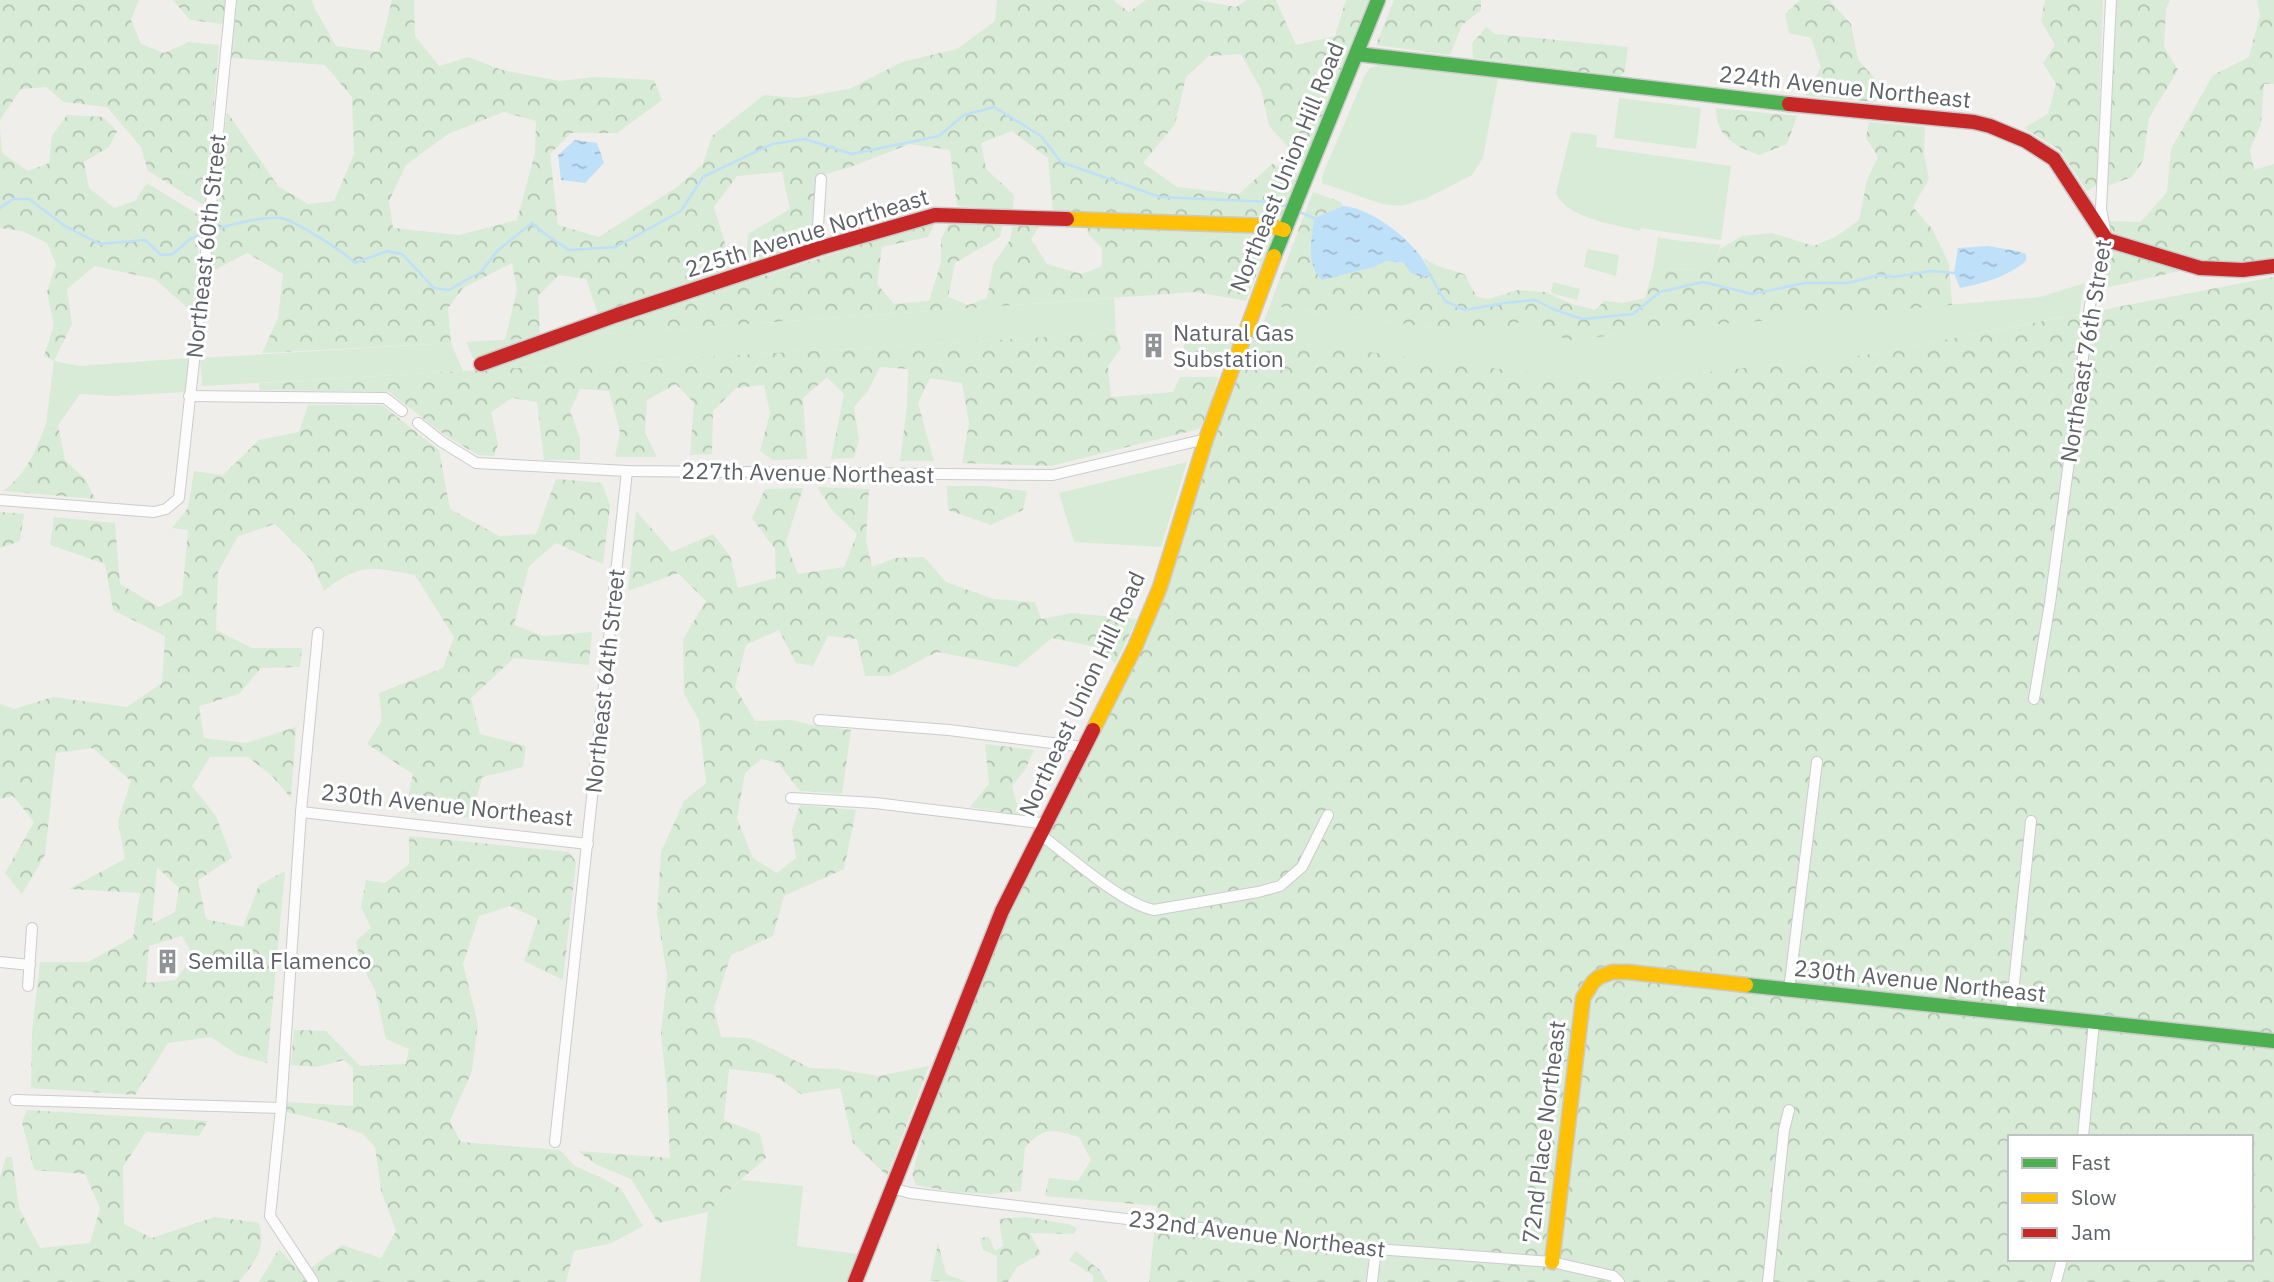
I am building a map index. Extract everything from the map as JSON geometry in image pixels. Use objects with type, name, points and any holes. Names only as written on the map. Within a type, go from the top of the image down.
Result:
[{"type":"street","name":"Northeast 60th Street","points":[[0,500],[153,512],[175,504],[181,493],[231,0]]},
{"type":"street","name":"Northeast Union Hill Road","points":[[855,1282],[984,952],[1135,647],[1160,587],[1206,439],[1284,230],[1378,0]]},
{"type":"street","name":"Northeast 76th Street","points":[[2034,699],[2050,603],[2090,305],[2107,240],[2101,209],[2111,0]]},
{"type":"street","name":"224th Avenue Northeast","points":[[1357,54],[1714,96],[1974,122],[2026,141],[2054,159],[2107,240]]},
{"type":"street","points":[[820,248],[818,226],[821,179]]},
{"type":"street","name":"225th Avenue Northeast","points":[[481,364],[617,315],[820,248],[935,215],[1270,226],[1284,230]]},
{"type":"street","points":[[2107,240],[2200,268],[2244,270],[2274,266]]},
{"type":"street","points":[[189,396],[385,398],[402,411]]},
{"type":"street","name":"227th Avenue Northeast","points":[[418,424],[476,463],[627,471],[1052,475],[1206,439]]},
{"type":"street","name":"Northeast 64th Street","points":[[555,1142],[627,471]]},
{"type":"street","points":[[313,1281],[270,1216],[281,1108],[301,812],[318,633]]},
{"type":"street","points":[[819,720],[949,730],[1084,747]]},
{"type":"street","points":[[1789,990],[1817,762]]},
{"type":"street","points":[[791,799],[875,803],[1040,823],[1041,835],[1123,897],[1143,908],[1154,910],[1280,886],[1302,867],[1328,815]]},
{"type":"street","name":"230th Avenue Northeast","points":[[301,812],[588,844]]},
{"type":"street","points":[[2011,1012],[2031,821]]},
{"type":"street","points":[[28,986],[32,928]]},
{"type":"street","points":[[0,962],[30,965]]},
{"type":"street","name":"230th Avenue Northeast","points":[[1581,1007],[1588,987],[1596,978],[1611,972],[1638,973],[2274,1041]]},
{"type":"street","name":"72nd Place Northeast","points":[[1552,1262],[1581,1007]]},
{"type":"street","points":[[2083,1135],[2094,1021]]},
{"type":"street","points":[[15,1100],[281,1108]]},
{"type":"street","points":[[1768,1282],[1784,1130],[1789,1110]]},
{"type":"street","name":"232nd Avenue Northeast","points":[[892,1188],[910,1193],[1376,1249],[1552,1262],[1614,1276],[1619,1282]]},
{"type":"street","points":[[1372,1282],[1376,1249]]},
{"type":"street","points":[[2056,1282],[2061,1261]]},
{"type":"green space","points":[[0,0],[139,0],[131,20],[141,44],[164,53],[189,42],[219,45],[205,206],[148,171],[141,147],[107,107],[64,102],[46,87],[21,89],[0,120]]},
{"type":"green space","points":[[173,0],[225,0],[223,24],[190,20]]},
{"type":"green space","points":[[237,0],[312,0],[336,46],[379,52],[392,0],[414,0],[415,36],[439,66],[468,57],[502,70],[560,81],[595,77],[654,80],[662,100],[617,133],[571,133],[550,154],[558,225],[599,237],[677,187],[703,164],[712,136],[764,95],[797,98],[849,89],[902,62],[957,49],[995,21],[997,0],[1113,0],[1129,12],[1146,0],[1196,0],[1236,7],[1247,0],[1276,0],[1296,45],[1335,36],[1346,0],[1369,0],[1303,163],[1269,126],[1261,89],[1241,54],[1209,56],[1186,77],[1175,124],[1143,163],[1177,187],[1239,194],[1272,164],[1298,174],[1278,222],[1053,213],[1048,158],[1012,131],[981,143],[986,169],[1014,195],[1013,210],[957,206],[950,150],[910,144],[817,177],[812,221],[814,244],[746,265],[748,234],[790,209],[782,172],[737,176],[714,207],[733,270],[598,314],[586,279],[559,275],[538,296],[540,338],[505,340],[517,290],[512,263],[463,288],[448,308],[451,343],[262,353],[278,318],[283,274],[247,253],[209,273],[227,112],[278,186],[308,204],[334,201],[354,154],[352,97],[325,65],[231,58]],"holes":[[[504,112],[536,121],[535,153],[517,220],[459,235],[393,228],[389,201],[406,165],[448,134]]]},
{"type":"green space","points":[[1394,0],[1481,0],[1481,10],[1462,25],[1450,55],[1376,45]]},
{"type":"green space","points":[[1800,0],[1829,0],[1851,24],[1858,60],[1880,84],[1876,102],[1805,96],[1821,67],[1811,38],[1789,33],[1785,14]]},
{"type":"green space","points":[[2045,0],[2103,0],[2097,185],[2087,191],[2060,150],[2024,128],[2048,114],[2056,84],[2043,63],[2055,45],[2041,21]]},
{"type":"green space","points":[[2115,0],[2170,0],[2166,9],[2164,47],[2178,70],[2149,118],[2143,161],[2132,177],[2107,186]]},
{"type":"green space","points":[[2257,0],[2274,0],[2274,84],[2264,84],[2261,124],[2250,150],[2254,170],[2274,164],[2274,259],[2220,263],[2199,260],[2114,233],[2106,221],[2141,222],[2167,192],[2171,149],[2213,75],[2249,57],[2260,15]]},
{"type":"green space","points":[[1486,27],[1495,34],[1628,47],[1625,71],[1620,76],[1473,58],[1472,44]]},
{"type":"green space","points":[[1379,65],[1498,78],[1483,158],[1472,175],[1427,198],[1401,206],[1382,204],[1322,183],[1322,176],[1365,75],[1370,68]]},
{"type":"green space","points":[[1619,98],[1701,108],[1696,149],[1614,138]]},
{"type":"green space","points":[[1716,108],[1797,116],[1787,144],[1759,155],[1728,139],[1719,126]]},
{"type":"green space","points":[[67,115],[103,117],[117,131],[109,147],[84,162],[89,188],[114,208],[135,201],[147,183],[202,217],[192,312],[155,279],[95,266],[67,289],[72,324],[54,361],[44,356],[54,325],[47,292],[56,264],[47,243],[22,231],[0,228],[0,128],[2,153],[28,171],[49,163],[52,136]]},
{"type":"green space","points":[[1869,122],[1925,127],[1924,154],[1929,179],[1913,207],[1933,230],[1949,264],[1952,305],[1710,325],[1571,340],[1536,331],[1525,319],[1502,331],[1418,326],[1270,305],[1313,192],[1341,202],[1343,206],[1314,218],[1322,280],[1374,267],[1387,261],[1428,266],[1423,258],[1464,274],[1477,297],[1489,299],[1518,290],[1545,292],[1572,304],[1596,310],[1604,301],[1623,303],[1645,298],[1653,269],[1709,270],[1721,248],[1742,236],[1772,233],[1814,246],[1837,236],[1859,220],[1867,180],[1878,157],[1866,138]]},
{"type":"green space","points":[[1571,132],[1597,135],[1596,147],[1731,166],[1721,240],[1641,228],[1640,231],[1593,219],[1570,209],[1561,202],[1556,193]]},
{"type":"green space","points":[[936,221],[928,237],[882,247],[877,284],[894,304],[929,301],[941,262],[941,239],[949,222],[1003,224],[1000,237],[955,263],[948,297],[968,305],[987,298],[993,265],[1010,240],[1013,224],[1040,225],[1031,239],[1047,264],[1082,274],[1102,266],[1102,248],[1088,234],[1087,226],[1261,232],[1273,235],[1246,301],[1196,292],[577,336]]},
{"type":"green space","points":[[1658,237],[1721,245],[1710,270],[1653,269]]},
{"type":"green space","points":[[1587,249],[1619,255],[1616,276],[1584,267]]},
{"type":"green space","points":[[2118,249],[2189,269],[2100,289],[2110,252]]},
{"type":"green space","points":[[2274,277],[2274,1282],[1149,1282],[1157,1206],[1045,1196],[1049,1178],[1078,1181],[1091,1160],[1079,1137],[1049,1131],[1032,1140],[1025,1147],[1021,1191],[990,1194],[955,1192],[916,1185],[912,1174],[956,1021],[1135,647],[1244,336],[1608,383],[1865,355]]},
{"type":"green space","points":[[1553,282],[1580,289],[1577,300],[1551,293]]},
{"type":"green space","points":[[2085,283],[2079,314],[1865,355],[1608,383],[1258,338],[1270,305],[1336,316],[1449,328],[1525,319],[1571,340],[1710,325],[2040,297]]},
{"type":"green space","points":[[1114,298],[1116,333],[482,370],[577,336]]},
{"type":"green space","points":[[1211,331],[1234,340],[1226,357],[1184,357],[1184,332]]},
{"type":"green space","points":[[1116,333],[1121,348],[1108,366],[1111,397],[1173,392],[1180,377],[1218,377],[1208,414],[1199,429],[1051,466],[962,463],[969,423],[962,383],[930,378],[918,403],[934,461],[900,461],[907,406],[908,369],[880,367],[868,391],[854,407],[859,440],[854,458],[831,459],[844,394],[827,377],[803,398],[807,459],[773,460],[760,451],[770,413],[764,385],[736,388],[713,411],[712,454],[690,455],[694,403],[676,384],[647,400],[645,433],[657,457],[615,457],[620,432],[609,391],[580,389],[570,411],[580,438],[580,460],[544,460],[537,402],[512,398],[491,412],[498,444],[494,456],[478,455],[445,435],[389,392],[260,390],[259,383]]},
{"type":"green space","points":[[540,338],[483,358],[473,358],[466,342]]},
{"type":"green space","points":[[451,343],[463,371],[202,386],[200,358]]},
{"type":"green space","points":[[189,358],[186,392],[112,396],[80,394],[58,425],[46,424],[54,361],[80,366]]},
{"type":"green space","points":[[308,405],[382,405],[439,450],[450,509],[499,536],[536,534],[556,479],[602,483],[610,506],[603,564],[556,543],[529,566],[514,625],[544,636],[592,632],[589,665],[514,658],[471,698],[480,734],[526,746],[523,767],[482,777],[472,818],[405,812],[413,774],[367,744],[382,720],[379,693],[443,668],[454,637],[415,575],[367,569],[347,576],[324,591],[311,560],[275,524],[238,536],[218,572],[216,630],[252,648],[302,648],[300,667],[261,668],[239,694],[199,706],[204,738],[246,743],[296,727],[291,798],[272,776],[248,757],[210,757],[192,786],[216,816],[232,858],[198,880],[206,919],[243,927],[259,885],[285,871],[267,1063],[238,1055],[211,1037],[168,1043],[135,1095],[31,1088],[32,1032],[40,962],[88,962],[133,937],[140,893],[69,889],[125,859],[118,821],[131,781],[93,748],[56,753],[45,855],[22,894],[5,873],[34,822],[13,796],[0,799],[0,704],[14,709],[53,697],[127,707],[162,683],[165,636],[113,610],[105,564],[50,545],[54,517],[115,523],[120,584],[159,607],[182,595],[188,530],[172,528],[188,508],[194,471],[223,475],[259,440],[299,432]],"holes":[[[157,867],[179,888],[175,912],[152,924]],[[182,936],[193,955],[176,980],[146,983],[149,946]]]},
{"type":"green space","points":[[46,424],[58,425],[65,460],[86,480],[95,499],[3,491],[24,470]]},
{"type":"green space","points":[[1187,462],[1161,547],[1074,542],[1059,493]]},
{"type":"green space","points":[[947,486],[985,486],[1027,491],[1023,510],[991,525],[948,510]]},
{"type":"green space","points":[[817,487],[869,489],[866,540],[872,567],[895,558],[924,557],[946,582],[993,599],[1035,602],[1041,619],[1072,613],[1137,619],[1115,664],[1101,648],[1052,638],[1017,667],[937,652],[890,676],[865,676],[857,639],[828,636],[813,666],[796,663],[779,630],[746,645],[735,687],[755,721],[792,720],[851,730],[842,794],[800,791],[778,763],[761,759],[745,773],[737,818],[753,858],[777,873],[796,858],[792,830],[800,805],[856,810],[844,869],[784,896],[773,936],[731,955],[714,1008],[721,1037],[750,1038],[810,1068],[837,1069],[878,1076],[929,1066],[887,1176],[853,1143],[840,1088],[801,1094],[772,1074],[729,1069],[724,1120],[760,1134],[766,1158],[708,1212],[658,1223],[631,1179],[595,1164],[578,1151],[670,1158],[661,1034],[667,975],[657,914],[661,852],[684,801],[706,783],[699,720],[684,694],[683,639],[706,601],[678,573],[628,591],[636,511],[672,552],[713,534],[730,556],[738,588],[776,578],[775,549],[752,518],[765,489],[803,488],[786,542],[798,574],[844,567],[857,534],[832,510]]},
{"type":"green space","points":[[0,512],[24,514],[20,541],[0,548]]},
{"type":"green space","points":[[985,744],[1034,750],[1025,770],[1012,786],[1020,815],[970,807],[989,784]]},
{"type":"green space","points":[[409,836],[569,852],[576,862],[563,980],[524,961],[538,919],[510,906],[479,916],[463,964],[478,1024],[472,1071],[450,1121],[461,1142],[560,1150],[575,1166],[621,1189],[643,1226],[612,1243],[574,1251],[566,1282],[259,1282],[279,1249],[295,1267],[311,1268],[342,1245],[381,1258],[396,1231],[381,1190],[375,1147],[363,1134],[334,1123],[286,1112],[287,1102],[353,1106],[353,1068],[344,1060],[317,1067],[291,1065],[294,1030],[326,1031],[360,1066],[406,1064],[409,1049],[386,1039],[375,990],[361,964],[356,941],[371,928],[361,907],[366,880],[385,883],[409,864]]},
{"type":"green space","points":[[27,1110],[208,1121],[199,1136],[146,1132],[123,1167],[124,1224],[152,1238],[215,1217],[259,1223],[262,1241],[258,1254],[239,1282],[0,1282],[0,1177],[6,1157],[12,1157],[19,1208],[40,1248],[90,1243],[100,1208],[85,1174],[34,1170],[22,1122]]},
{"type":"green space","points":[[741,1180],[803,1186],[797,1246],[858,1254],[848,1282],[700,1282],[708,1212]]},
{"type":"green space","points":[[1025,1217],[1077,1228],[1074,1234],[1030,1233],[1041,1254],[1017,1267],[1008,1282],[997,1282],[997,1256],[983,1250],[980,1238],[989,1237],[995,1251],[1003,1246],[999,1219]]},
{"type":"green space","points":[[938,1243],[946,1274],[967,1282],[930,1281]]},
{"type":"green space","points":[[1076,1251],[1101,1271],[1107,1282],[1093,1282],[1093,1275],[1069,1260]]},
{"type":"water","points":[[575,140],[597,143],[604,163],[585,183],[561,180],[558,155]]},
{"type":"water","points":[[1343,206],[1368,213],[1395,230],[1418,253],[1430,275],[1426,278],[1411,273],[1404,263],[1387,261],[1374,267],[1322,280],[1311,259],[1314,218]]},
{"type":"water","points":[[1988,246],[2026,254],[2026,261],[1995,279],[1960,288],[1954,273],[1958,248]]},
{"type":"waterway","points":[[211,231],[255,220],[281,218],[319,237],[355,263],[387,251],[402,254],[434,288],[449,290],[482,271],[497,251],[532,223],[569,250],[616,247],[681,211],[703,177],[772,144],[805,139],[852,154],[939,136],[964,115],[994,107],[1041,136],[1061,162],[1160,197],[1274,202],[1288,207]]},
{"type":"waterway","points":[[0,208],[13,199],[29,199],[65,226],[100,244],[145,240],[161,255],[173,254],[190,239],[205,233]]},
{"type":"waterway","points":[[1297,211],[1314,218]]},
{"type":"waterway","points":[[1430,275],[1445,301],[1465,310],[1535,300],[1582,319],[1633,314],[1660,292],[1703,282],[1752,294],[1805,283],[1847,283],[1880,275],[1894,277],[1931,271],[1954,273]]},
{"type":"traffic: fast","points":[[1274,256],[1378,0]]},
{"type":"traffic: fast","points":[[1357,54],[1789,104]]},
{"type":"traffic: fast","points":[[1746,985],[2274,1041]]},
{"type":"traffic: slow","points":[[1067,219],[1271,226],[1284,230]]},
{"type":"traffic: slow","points":[[1093,730],[1135,647],[1160,587],[1206,439],[1274,256]]},
{"type":"traffic: slow","points":[[1552,1262],[1583,998],[1593,982],[1612,972],[1628,972],[1746,985]]},
{"type":"traffic: jam","points":[[1789,104],[1974,122],[1990,126],[2026,141],[2054,159],[2107,240],[2200,268],[2243,270],[2274,266]]},
{"type":"traffic: jam","points":[[481,364],[617,315],[820,248],[935,215],[1067,219]]},
{"type":"traffic: jam","points":[[855,1282],[1002,911],[1093,730]]},
{"type":"place","name":"Natural Gas Substation","points":[[1153,346]]},
{"type":"place","name":"Semilla Flamenco","points":[[168,961]]}]
